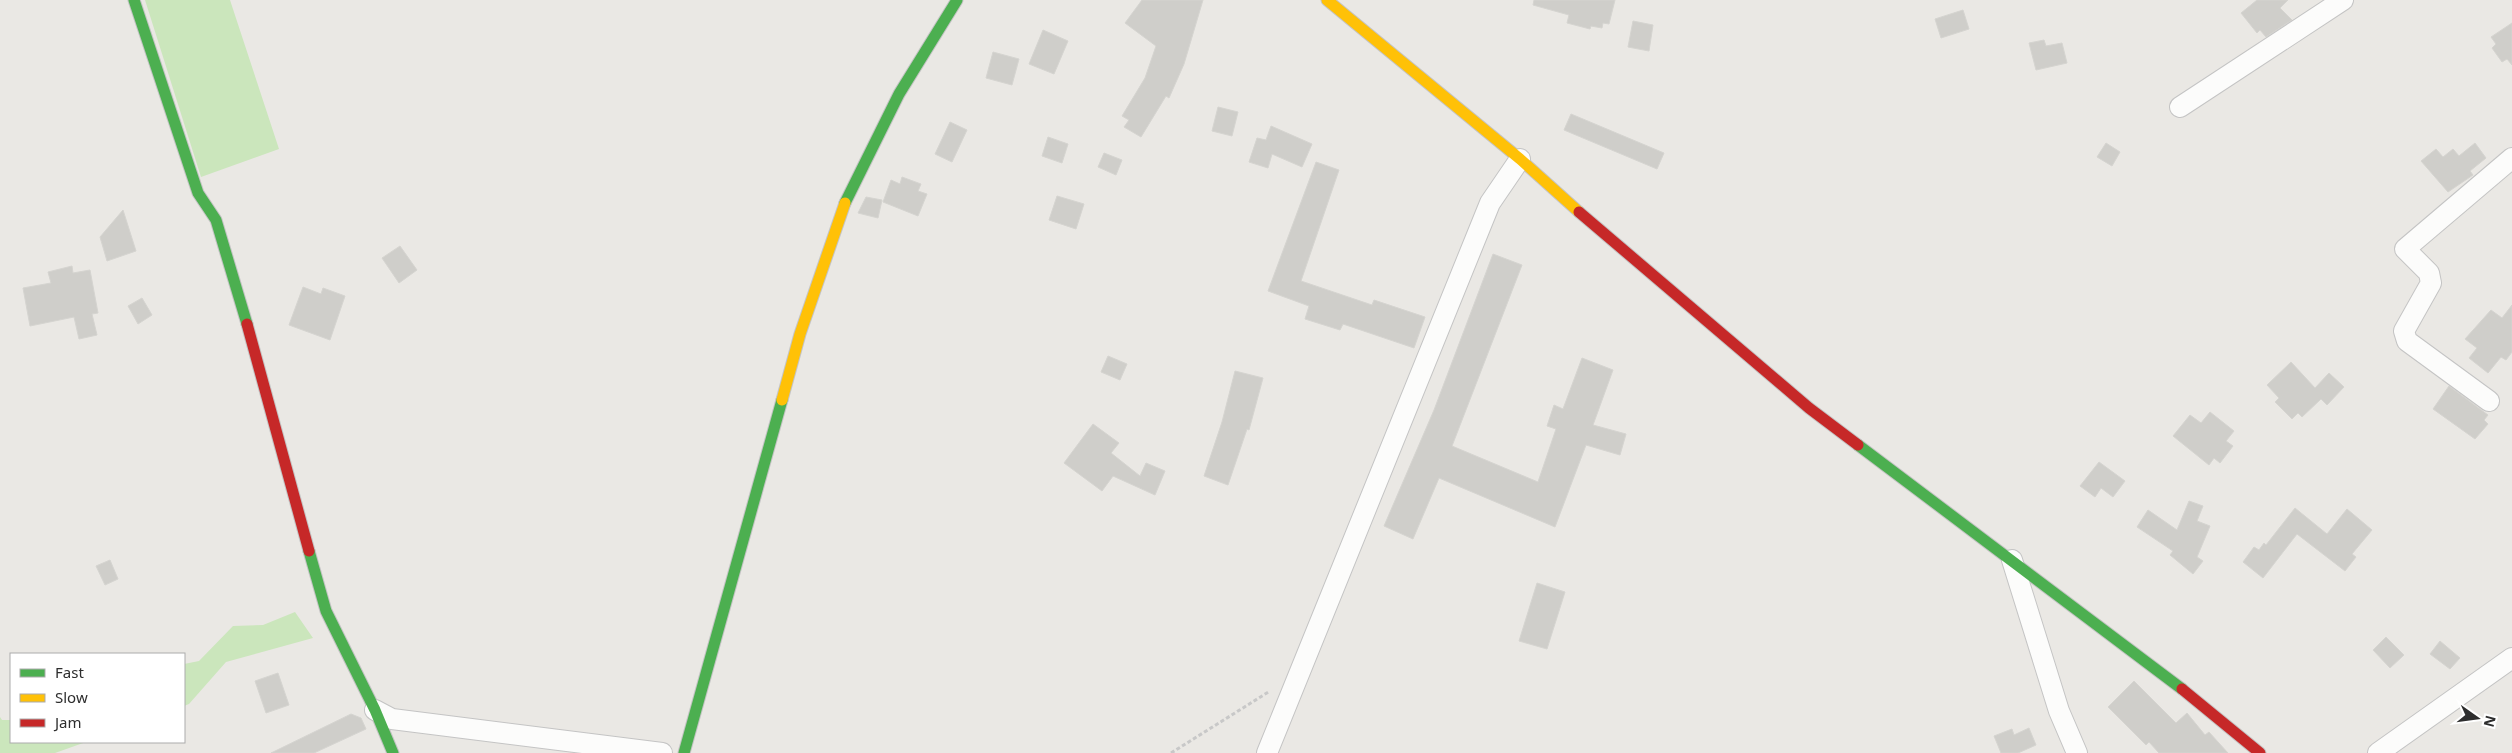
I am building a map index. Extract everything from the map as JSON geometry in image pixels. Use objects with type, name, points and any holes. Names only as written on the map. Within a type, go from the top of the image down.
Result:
[{"type":"street","points":[[134,0],[198,192],[216,220],[251,336],[326,610],[375,710],[393,753]]},
{"type":"street","points":[[684,753],[800,334],[842,210],[898,94],[957,0]]},
{"type":"street","points":[[1327,0],[1520,159],[1641,267],[1802,403],[2012,560],[2182,690],[2260,753]]},
{"type":"street","points":[[2180,107],[2344,0]]},
{"type":"street","points":[[2489,401],[2407,341],[2404,332],[2431,283],[2429,273],[2405,249],[2512,158]]},
{"type":"street","points":[[1267,753],[1490,203],[1520,159]]},
{"type":"street","points":[[2012,560],[2059,711],[2076,753]]},
{"type":"street","points":[[2378,753],[2512,658]]},
{"type":"street","points":[[375,710],[392,719],[662,753]]},
{"type":"path","points":[[1171,753],[1300,672]]},
{"type":"green space","points":[[145,0],[230,0],[279,149],[201,177]]},
{"type":"green space","points":[[295,612],[313,638],[226,662],[189,704],[185,706],[185,664],[199,661],[233,626],[263,625]]},
{"type":"green space","points":[[0,717],[2,720],[10,720],[10,743],[83,743],[55,753],[0,753]]},
{"type":"building","points":[[1142,0],[1203,0],[1184,64],[1169,98],[1166,96],[1141,137],[1124,127],[1129,120],[1122,116],[1145,78],[1156,46],[1125,23]]},
{"type":"building","points":[[1534,0],[1615,0],[1609,24],[1603,23],[1602,28],[1591,26],[1590,29],[1567,23],[1569,15],[1533,5]]},
{"type":"building","points":[[2257,0],[2288,0],[2280,8],[2292,20],[2266,37],[2260,30],[2257,33],[2241,13]]},
{"type":"building","points":[[1963,10],[1969,29],[1941,38],[1935,19]]},
{"type":"building","points":[[1633,21],[1653,25],[1649,51],[1628,47]]},
{"type":"building","points":[[2512,23],[2512,65],[2507,59],[2502,62],[2492,48],[2496,44],[2491,37]]},
{"type":"building","points":[[1043,30],[1068,41],[1054,74],[1029,64]]},
{"type":"building","points":[[2044,40],[2046,46],[2062,43],[2067,63],[2036,70],[2029,43]]},
{"type":"building","points":[[993,52],[1019,59],[1012,85],[986,78]]},
{"type":"building","points":[[1218,107],[1238,112],[1232,136],[1212,131]]},
{"type":"building","points":[[1571,114],[1664,153],[1657,169],[1564,130]]},
{"type":"building","points":[[950,122],[967,130],[952,162],[935,154]]},
{"type":"building","points":[[1271,126],[1312,144],[1302,167],[1272,154],[1268,168],[1249,162],[1257,138],[1266,140]]},
{"type":"building","points":[[1048,137],[1068,144],[1062,163],[1042,156]]},
{"type":"building","points":[[2106,143],[2120,152],[2112,166],[2097,157]]},
{"type":"building","points":[[2475,143],[2486,158],[2470,171],[2473,175],[2448,192],[2421,161],[2436,149],[2443,157],[2453,149],[2459,156]]},
{"type":"building","points":[[1104,153],[1122,160],[1116,175],[1098,167]]},
{"type":"building","points":[[1316,162],[1339,170],[1301,281],[1372,305],[1374,300],[1425,317],[1414,348],[1343,324],[1340,330],[1305,319],[1309,306],[1268,291]]},
{"type":"building","points":[[902,177],[921,184],[918,191],[927,194],[918,216],[883,202],[891,180],[900,184]]},
{"type":"building","points":[[1057,196],[1084,204],[1076,229],[1049,220]]},
{"type":"building","points":[[866,197],[882,200],[878,218],[858,213]]},
{"type":"building","points":[[123,210],[136,251],[107,261],[100,237]]},
{"type":"building","points":[[400,246],[417,270],[399,283],[382,258]]},
{"type":"building","points":[[1493,254],[1522,265],[1452,446],[1538,482],[1556,429],[1547,426],[1554,405],[1563,409],[1582,358],[1613,370],[1593,425],[1626,434],[1620,455],[1586,445],[1555,527],[1439,478],[1413,539],[1384,526],[1434,410]]},
{"type":"building","points":[[72,266],[73,273],[90,270],[98,313],[92,314],[97,335],[79,339],[74,317],[30,326],[23,288],[51,283],[48,272]]},
{"type":"building","points":[[303,287],[321,294],[323,288],[345,296],[330,340],[289,325]]},
{"type":"building","points":[[142,298],[152,315],[138,324],[128,306]]},
{"type":"building","points":[[2512,305],[2512,352],[2506,360],[2501,357],[2488,373],[2469,358],[2477,348],[2465,339],[2491,310],[2502,318]]},
{"type":"building","points":[[1108,356],[1127,364],[1120,380],[1101,372]]},
{"type":"building","points":[[2291,362],[2315,388],[2329,373],[2344,387],[2327,405],[2321,399],[2302,417],[2298,413],[2292,419],[2275,402],[2279,398],[2267,385]]},
{"type":"building","points":[[1235,371],[1263,378],[1249,430],[1247,429],[1228,485],[1204,476],[1222,422]]},
{"type":"building","points":[[2449,386],[2488,415],[2484,420],[2488,424],[2475,439],[2433,409]]},
{"type":"building","points":[[2210,412],[2234,431],[2226,441],[2233,446],[2220,463],[2214,458],[2209,465],[2173,436],[2190,415],[2201,423]]},
{"type":"building","points":[[1093,424],[1119,443],[1111,453],[1140,476],[1146,463],[1165,471],[1155,495],[1113,476],[1102,491],[1064,463]]},
{"type":"building","points":[[2099,462],[2125,481],[2113,497],[2101,488],[2095,497],[2080,486]]},
{"type":"building","points":[[2189,501],[2203,506],[2197,521],[2210,526],[2197,557],[2203,561],[2193,574],[2170,555],[2173,551],[2137,527],[2148,510],[2177,530]]},
{"type":"building","points":[[2295,508],[2327,534],[2347,509],[2372,530],[2352,554],[2356,557],[2345,571],[2297,534],[2263,578],[2243,562],[2254,547],[2259,550],[2264,543],[2266,545]]},
{"type":"building","points":[[110,560],[118,579],[105,585],[96,566]]},
{"type":"building","points":[[1537,583],[1565,592],[1547,649],[1519,641]]},
{"type":"building","points":[[2386,637],[2404,655],[2390,668],[2373,650]]},
{"type":"building","points":[[2440,641],[2460,658],[2450,669],[2430,654]]},
{"type":"building","points":[[278,673],[289,705],[266,713],[255,681]]},
{"type":"building","points":[[2134,681],[2176,723],[2187,713],[2205,735],[2209,732],[2228,753],[2159,753],[2149,742],[2146,745],[2108,707]]},
{"type":"building","points":[[351,714],[361,718],[366,729],[314,753],[271,753]]},
{"type":"building","points":[[2029,728],[2036,745],[2018,753],[2001,753],[1994,736],[2012,729],[2014,735]]},
{"type":"traffic: fast","points":[[134,0],[198,193],[216,220],[247,324]]},
{"type":"traffic: fast","points":[[845,203],[899,94],[957,0]]},
{"type":"traffic: fast","points":[[684,753],[782,400]]},
{"type":"traffic: fast","points":[[1858,445],[2182,689]]},
{"type":"traffic: fast","points":[[309,551],[326,611],[375,710],[393,753]]},
{"type":"traffic: slow","points":[[1327,0],[1520,159],[1579,212]]},
{"type":"traffic: slow","points":[[782,400],[800,334],[845,203]]},
{"type":"traffic: jam","points":[[1579,212],[1809,408],[1858,445]]},
{"type":"traffic: jam","points":[[247,324],[309,551]]},
{"type":"traffic: jam","points":[[2182,689],[2260,753]]}]
